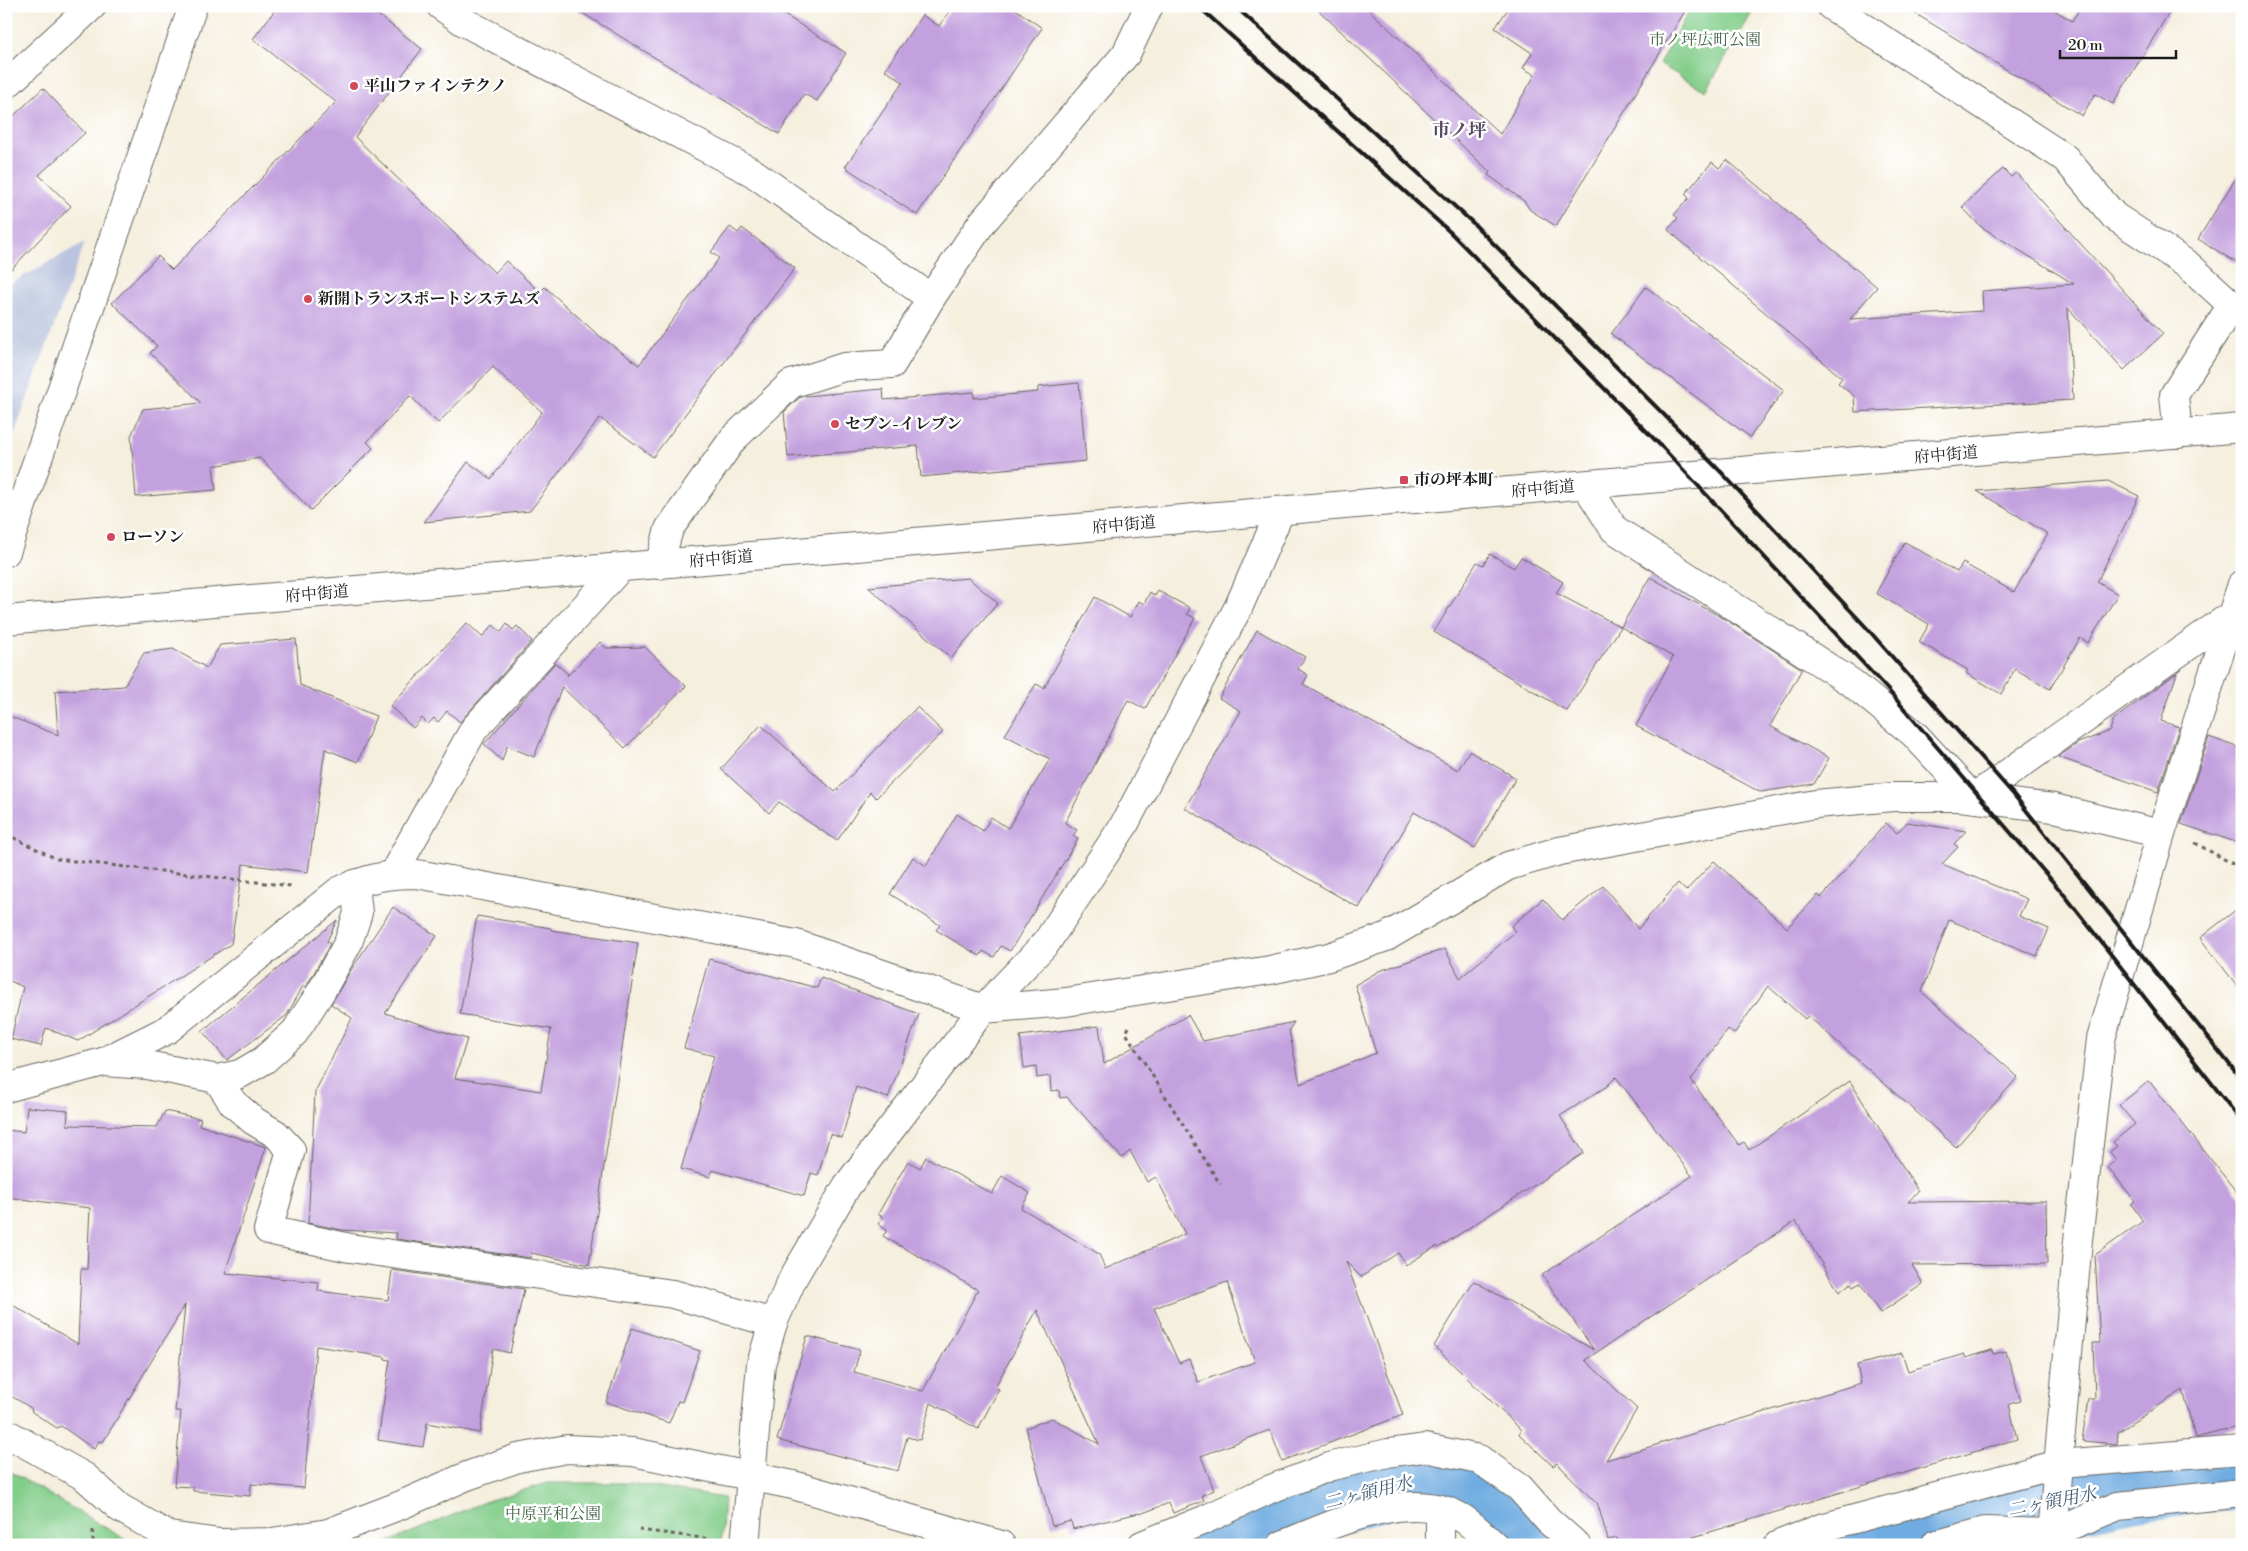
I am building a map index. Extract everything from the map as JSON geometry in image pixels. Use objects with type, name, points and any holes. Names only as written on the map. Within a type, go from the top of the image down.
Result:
[{"type":"main road","points":[[6,85],[92,6]]},
{"type":"main road","points":[[6,552],[194,6]]},
{"type":"main road","points":[[440,6],[464,22],[752,172],[931,298]]},
{"type":"main road","points":[[659,565],[670,529],[740,433],[791,384],[844,367],[892,364],[931,298],[981,224],[1126,54],[1149,6]]},
{"type":"main road","points":[[1831,6],[2065,158],[2114,216],[2188,265],[2232,305],[2174,395],[2178,434]]},
{"type":"main road","name":"府中街道","points":[[6,620],[2242,428]]},
{"type":"main road","points":[[1586,485],[1614,529],[1852,683],[1914,734],[1973,798]]},
{"type":"main road","points":[[745,1544],[761,1364],[773,1323],[792,1278],[847,1186],[983,1010],[1046,943],[1124,825],[1239,606],[1280,512]]},
{"type":"main road","points":[[393,874],[474,729],[620,568]]},
{"type":"main road","points":[[2052,1539],[2078,1240],[2101,1039],[2162,830],[2237,612],[2242,584]]},
{"type":"main road","points":[[1973,798],[2237,612]]},
{"type":"main road","points":[[6,1088],[103,1062],[167,1030],[347,888],[370,878],[393,874],[418,874],[796,944],[983,1010],[1066,1002],[1270,970],[1330,957],[1386,937],[1508,866],[1559,851],[1816,804],[1893,797],[1973,798],[2054,808],[2162,830]]},
{"type":"main road","points":[[103,1062],[147,1064],[217,1079],[240,1074],[264,1060],[296,1032],[348,943],[358,913],[347,888]]},
{"type":"main road","points":[[217,1079],[233,1103],[254,1121],[276,1134],[291,1150],[268,1230],[350,1248],[673,1294],[773,1323]]},
{"type":"main road","points":[[6,1433],[85,1477],[120,1508],[169,1536],[220,1543],[272,1542],[328,1532],[518,1458],[567,1449],[633,1452],[793,1485],[1001,1545]]},
{"type":"main road","points":[[1142,1545],[1204,1520],[1268,1490],[1332,1466],[1388,1453],[1425,1448],[1479,1460],[1520,1488],[1548,1520],[1576,1545]]},
{"type":"main road","points":[[1778,1545],[1821,1528],[2059,1464],[2242,1450]]},
{"type":"main road","points":[[1934,1545],[1985,1532],[2052,1539],[2118,1506],[2242,1493]]},
{"type":"main road","points":[[1282,1545],[1355,1516],[1408,1505],[1440,1509],[1461,1518],[1494,1545]]},
{"type":"main road","points":[[1440,1509],[1440,1545]]},
{"type":"path","points":[[2162,830],[2242,869]]},
{"type":"path","points":[[6,834],[57,860],[347,888]]},
{"type":"path","points":[[1150,988],[1126,1033],[1220,1184]]},
{"type":"path","points":[[639,1530],[745,1544]]},
{"type":"shaded area","points":[[85,242],[6,456],[6,286]]},
{"type":"green space","name":"市ノ坪広町公園","points":[[1692,6],[1756,6],[1706,91],[1659,64]]},
{"type":"green space","points":[[6,1469],[135,1545],[6,1545]]},
{"type":"green space","name":"中原平和公園","points":[[547,1483],[630,1483],[724,1498],[721,1545],[381,1545],[484,1502]]},
{"type":"building","points":[[278,6],[367,6],[422,49],[355,137],[495,273],[506,261],[540,292],[545,287],[597,334],[639,365],[719,258],[711,252],[730,227],[738,233],[742,228],[795,268],[653,457],[600,418],[530,511],[424,522],[468,462],[491,479],[542,412],[493,367],[438,423],[410,396],[367,442],[373,448],[311,510],[260,458],[213,466],[216,490],[136,497],[131,436],[143,409],[201,403],[150,353],[157,346],[112,303],[158,256],[172,270],[336,102],[253,39]]},
{"type":"building","points":[[571,6],[770,6],[846,53],[817,101],[804,94],[779,134]]},
{"type":"building","points":[[953,6],[1011,6],[1042,28],[917,215],[845,167],[903,82],[885,70],[922,15],[939,26]]},
{"type":"building","points":[[1314,6],[1365,6],[1500,134],[1535,75],[1523,68],[1532,53],[1495,28],[1510,6],[1688,6],[1556,226],[1530,210],[1524,201],[1488,175],[1490,172]]},
{"type":"building","points":[[1903,6],[2048,6],[2072,21],[2081,6],[2173,6],[2113,104],[2095,94],[2082,116]]},
{"type":"building","points":[[43,88],[85,133],[39,175],[71,206],[6,275],[6,123]]},
{"type":"building","points":[[1727,160],[1877,287],[1850,319],[1983,311],[1982,291],[2074,284],[1980,226],[1962,207],[2003,169],[2011,177],[2016,173],[2163,334],[2124,370],[2068,308],[2073,400],[1855,412],[1854,396],[1838,383],[1842,378],[1668,230],[1678,218],[1674,215],[1689,198],[1685,194],[1712,162],[1719,168]]},
{"type":"building","points":[[2242,168],[2242,266],[2198,239]]},
{"type":"building","points":[[1646,287],[1784,390],[1750,437],[1611,334]]},
{"type":"building","points":[[1079,383],[1086,461],[921,477],[918,446],[788,457],[784,412],[799,398],[805,396],[883,389],[884,400],[974,392],[974,398],[1038,392],[1038,387]]},
{"type":"building","points":[[2108,481],[2139,496],[2097,582],[2118,594],[2088,643],[2080,638],[2050,689],[2015,669],[2001,694],[1966,673],[1968,670],[1919,642],[1929,624],[1876,593],[1905,542],[1957,572],[1963,563],[2014,592],[2048,534],[1977,491]]},
{"type":"building","points":[[1490,554],[1514,568],[1521,557],[1563,582],[1556,593],[1621,627],[1567,711],[1434,632],[1477,562],[1483,565]]},
{"type":"building","points":[[1650,577],[1728,621],[1802,669],[1770,726],[1829,758],[1814,784],[1760,792],[1636,726],[1673,657],[1621,627]]},
{"type":"building","points":[[968,578],[998,603],[951,658],[868,587]]},
{"type":"building","points":[[1158,591],[1190,608],[1187,614],[1195,618],[1145,709],[1128,700],[1065,823],[1077,830],[1073,836],[1078,839],[1010,951],[1001,946],[994,957],[983,951],[980,956],[936,930],[940,925],[890,894],[913,857],[926,866],[957,814],[983,831],[991,817],[1008,828],[1050,759],[1005,735],[1036,684],[1044,688],[1095,597],[1130,617],[1139,601],[1144,604],[1150,592],[1155,596]]},
{"type":"building","points":[[467,623],[482,637],[493,625],[501,632],[507,624],[513,630],[517,626],[532,641],[460,722],[447,711],[438,722],[434,718],[428,724],[422,718],[413,728],[390,706]]},
{"type":"building","points":[[1257,630],[1305,657],[1298,669],[1308,675],[1303,684],[1458,770],[1469,751],[1516,778],[1475,848],[1414,812],[1359,908],[1185,808],[1241,711],[1219,698]]},
{"type":"building","points":[[296,639],[300,685],[376,716],[358,762],[325,749],[308,872],[243,864],[231,944],[78,1041],[46,1028],[41,1046],[11,1039],[23,987],[6,979],[6,715],[58,735],[55,691],[124,686],[144,653],[173,649],[207,668],[220,645]]},
{"type":"building","points":[[600,642],[606,648],[645,647],[686,686],[625,748],[562,687],[534,757],[507,746],[502,761],[484,744],[555,663],[568,674],[567,676]]},
{"type":"building","points":[[2177,673],[2161,721],[2179,727],[2158,792],[2058,757],[2078,743],[2110,731],[2113,720]]},
{"type":"building","points":[[917,707],[943,732],[876,798],[870,792],[837,841],[779,802],[769,813],[721,769],[761,725],[835,792]]},
{"type":"building","points":[[2209,737],[2242,749],[2242,844],[2181,824]]},
{"type":"building","points":[[1907,822],[1966,831],[1954,844],[1958,847],[1942,864],[2027,899],[2019,916],[2049,929],[2037,956],[1949,920],[1922,992],[2018,1077],[1956,1147],[1808,1016],[1805,1019],[1768,986],[1734,1034],[1728,1029],[1691,1080],[1739,1145],[1744,1142],[1749,1150],[1850,1081],[1918,1191],[1908,1202],[2046,1201],[2047,1264],[1912,1265],[1923,1284],[1880,1313],[1860,1283],[1853,1287],[1851,1283],[1839,1292],[1796,1221],[1585,1360],[1637,1409],[1606,1460],[1861,1383],[1857,1365],[1902,1353],[1908,1371],[1964,1354],[1966,1358],[1992,1350],[1993,1354],[2006,1351],[2021,1401],[2009,1404],[2017,1439],[1667,1545],[1618,1545],[1617,1538],[1608,1540],[1598,1505],[1557,1463],[1553,1466],[1519,1434],[1521,1430],[1434,1346],[1474,1281],[1594,1350],[1542,1275],[1692,1176],[1616,1077],[1607,1086],[1560,1116],[1584,1153],[1438,1248],[1437,1246],[1406,1265],[1398,1253],[1361,1277],[1346,1262],[1403,1415],[1282,1461],[1270,1430],[1201,1456],[1214,1490],[1202,1495],[1204,1501],[1173,1513],[1169,1503],[1140,1514],[1073,1529],[1071,1521],[1052,1526],[1026,1428],[1052,1418],[1099,1444],[1037,1310],[995,1387],[999,1389],[978,1429],[931,1403],[920,1440],[907,1437],[898,1471],[777,1440],[807,1336],[860,1350],[854,1372],[923,1391],[978,1290],[883,1236],[887,1230],[878,1224],[883,1217],[878,1214],[908,1161],[920,1168],[926,1157],[992,1194],[1002,1176],[1030,1193],[1021,1208],[1099,1254],[1105,1269],[1185,1234],[1156,1177],[1147,1182],[1130,1151],[1122,1158],[1067,1097],[1060,1098],[1059,1090],[1051,1091],[1050,1076],[1037,1078],[1036,1066],[1024,1068],[1020,1036],[1099,1026],[1104,1064],[1188,1015],[1203,1041],[1294,1022],[1289,1030],[1300,1084],[1376,1053],[1355,985],[1379,971],[1445,949],[1460,978],[1515,932],[1511,926],[1543,899],[1562,920],[1603,886],[1638,929],[1678,883],[1686,891],[1714,861],[1787,928],[1818,895],[1821,898],[1886,823],[1897,833]],"holes":[[[1227,1282],[1255,1362],[1198,1382],[1189,1359],[1179,1363],[1154,1308]]]},
{"type":"building","points":[[2242,905],[2242,992],[2200,938]]},
{"type":"building","points":[[393,907],[437,936],[385,1013],[467,1039],[455,1078],[541,1091],[551,1029],[460,1014],[477,916],[551,928],[551,930],[638,943],[589,1265],[531,1253],[530,1258],[396,1239],[397,1233],[342,1230],[308,1223],[315,1092],[352,1018],[331,1004]]},
{"type":"building","points":[[337,920],[327,941],[330,944],[309,982],[305,987],[303,986],[287,1015],[227,1060],[202,1031]]},
{"type":"building","points":[[709,959],[817,988],[821,978],[919,1014],[888,1098],[856,1087],[842,1138],[830,1134],[818,1175],[811,1173],[804,1196],[712,1170],[710,1177],[681,1169],[714,1056],[684,1048]]},
{"type":"building","points":[[2149,1081],[2242,1199],[2242,1426],[2195,1438],[2183,1390],[2118,1432],[2117,1444],[2082,1441],[2088,1399],[2095,1399],[2093,1343],[2100,1343],[2095,1255],[2143,1221],[2131,1204],[2135,1201],[2108,1167],[2116,1160],[2110,1152],[2117,1146],[2113,1142],[2135,1124],[2119,1105]]},
{"type":"building","points":[[27,1107],[68,1111],[67,1125],[157,1127],[165,1111],[201,1119],[199,1125],[266,1147],[225,1273],[319,1282],[318,1291],[388,1300],[392,1270],[524,1289],[510,1353],[493,1349],[480,1433],[427,1423],[423,1447],[378,1440],[390,1360],[385,1359],[385,1357],[316,1346],[304,1488],[251,1484],[250,1496],[193,1491],[193,1487],[174,1486],[181,1411],[175,1411],[185,1305],[103,1442],[99,1441],[94,1449],[61,1426],[57,1428],[32,1412],[31,1408],[6,1393],[6,1301],[78,1344],[81,1269],[87,1269],[90,1208],[6,1197],[6,1130],[24,1132]]},
{"type":"building","points":[[632,1328],[700,1351],[682,1402],[678,1401],[669,1423],[606,1402]]},
{"type":"waterway","name":"二ヶ領用水","points":[[1865,1545],[1932,1523],[2008,1512],[2135,1486],[2242,1473]]},
{"type":"waterway","name":"二ヶ領用水","points":[[1220,1545],[1304,1511],[1372,1488],[1433,1479],[1457,1483],[1478,1494],[1496,1509],[1528,1545]]},
{"type":"railway","points":[[1198,6],[1450,232],[1663,448],[1888,690],[2066,897],[2242,1122]]},
{"type":"railway","points":[[1235,6],[1473,223],[1723,474],[1865,626],[2014,795],[2242,1080]]},
{"type":"place","name":"平山ファインテクノ","points":[[354,86]]},
{"type":"place","name":"新開トランスポートシステムズ","points":[[308,299]]},
{"type":"place","name":"セブン-イレブン","points":[[835,424]]},
{"type":"place","name":"市の坪本町","points":[[1404,480]]},
{"type":"place","name":"ローソン","points":[[111,537]]},
{"type":"district","name":"市ノ坪","points":[[1459,130]]}]
